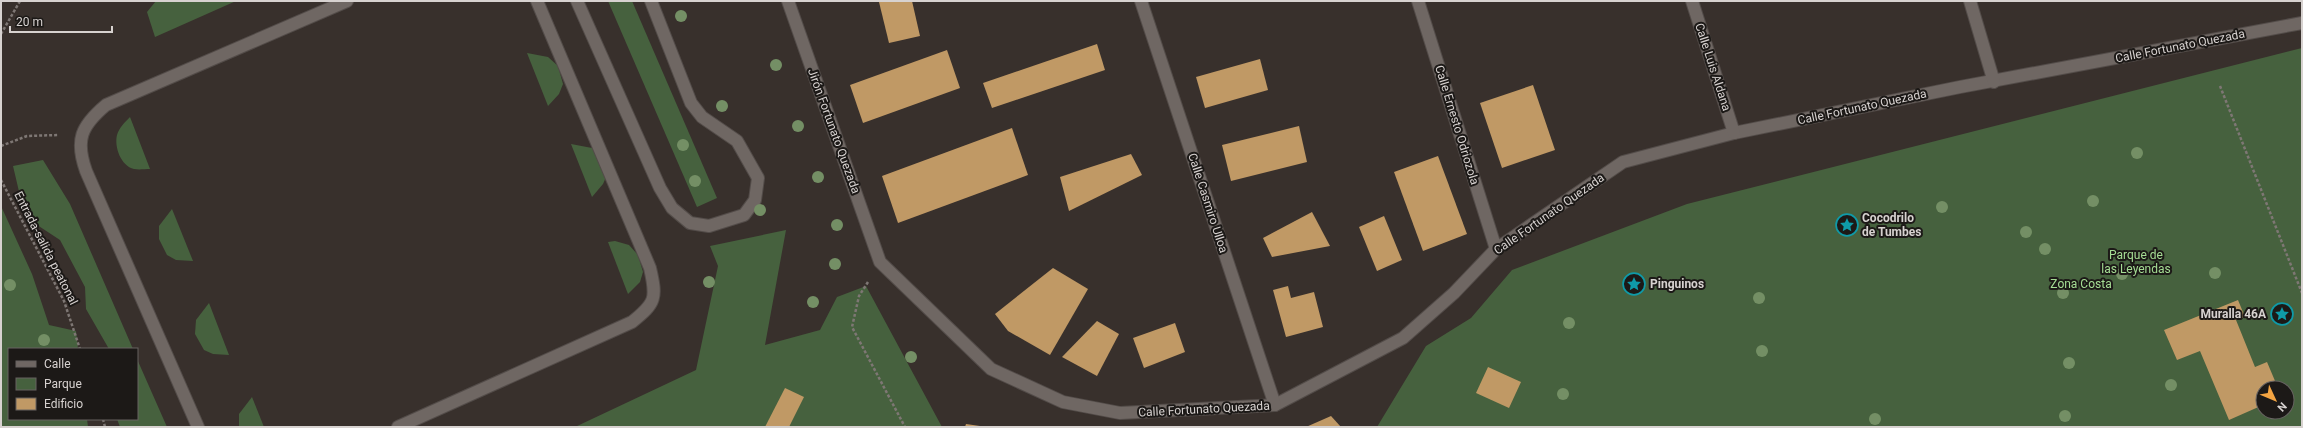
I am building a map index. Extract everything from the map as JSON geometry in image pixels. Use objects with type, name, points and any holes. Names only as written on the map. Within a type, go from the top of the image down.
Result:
[{"type":"street","points":[[198,427],[86,172],[80,153],[82,135],[90,118],[106,105],[347,1]]},
{"type":"street","points":[[398,427],[632,322],[649,308],[656,290],[650,268],[537,1]]},
{"type":"street","points":[[576,1],[660,188],[672,208],[690,223],[709,226],[744,214],[755,200],[758,178],[737,141],[702,117],[691,104],[651,1]]},
{"type":"street","name":"Jirón Fortunato Quezada","points":[[788,1],[880,262]]},
{"type":"street","name":"Calle Casmiro Ulloa","points":[[1140,1],[1275,405]]},
{"type":"street","name":"Calle Ernesto Odriozola","points":[[1418,1],[1496,249]]},
{"type":"street","name":"Calle Luis Aldana","points":[[1692,1],[1734,133]]},
{"type":"street","points":[[1970,1],[1994,82]]},
{"type":"street","name":"Calle Fortunato Quezada","points":[[880,262],[991,369],[1062,402],[1120,413],[1275,405],[1403,338],[1454,293],[1496,249],[1623,162],[1734,133],[2302,23]]},
{"type":"path","points":[[1,34],[20,1]]},
{"type":"path","points":[[2220,86],[2302,293]]},
{"type":"path","points":[[1,146],[27,136],[82,135]]},
{"type":"path","name":"Entrada-salida peatonal","points":[[1,180],[64,301],[80,348]]},
{"type":"path","points":[[880,262],[859,296],[852,327],[905,427]]},
{"type":"green space","points":[[156,1],[236,1],[155,37],[147,12]]},
{"type":"green space","points":[[608,1],[632,1],[717,198],[697,207]]},
{"type":"green space","name":"Parque de las Leyendas","points":[[2302,48],[2302,427],[1377,427],[1426,346],[1471,318],[1512,270],[1687,204]]},
{"type":"green space","points":[[527,53],[548,57],[558,66],[563,84],[559,94],[548,106]]},
{"type":"green space","points":[[130,117],[150,169],[134,169],[129,167],[122,160],[118,150],[116,140],[118,132]]},
{"type":"green space","points":[[571,144],[592,148],[602,158],[607,175],[603,184],[592,197]]},
{"type":"green space","points":[[43,160],[70,204],[133,348],[108,348],[86,309],[85,287],[60,240],[25,217],[13,166]]},
{"type":"green space","points":[[1,206],[32,274],[49,325],[76,331],[78,348],[8,348],[8,420],[87,420],[88,427],[1,427]]},
{"type":"green space","points":[[172,209],[193,261],[176,260],[167,255],[159,239],[159,226]]},
{"type":"green space","points":[[786,230],[765,345],[820,330],[837,297],[866,286],[942,427],[575,427],[696,370],[718,266],[710,246]]},
{"type":"green space","points":[[615,241],[629,245],[638,255],[643,272],[640,282],[628,294],[608,242]]},
{"type":"green space","points":[[209,303],[229,355],[213,354],[204,350],[195,334],[196,320]]},
{"type":"green space","points":[[138,361],[167,427],[120,427],[117,420],[138,420]]},
{"type":"green space","points":[[252,397],[264,427],[239,427],[239,414]]},
{"type":"building","points":[[912,1],[920,36],[889,43],[879,2]]},
{"type":"building","points":[[1097,44],[1105,70],[992,108],[983,83]]},
{"type":"building","points":[[947,50],[960,88],[863,123],[850,85]]},
{"type":"building","points":[[1260,59],[1268,90],[1205,108],[1196,77]]},
{"type":"building","points":[[1533,85],[1555,150],[1502,168],[1480,103]]},
{"type":"building","points":[[1299,126],[1307,162],[1231,181],[1222,145]]},
{"type":"building","points":[[1012,128],[1028,175],[898,223],[882,176]]},
{"type":"building","points":[[1131,154],[1142,175],[1069,211],[1060,177]]},
{"type":"building","points":[[1438,156],[1467,234],[1423,251],[1394,172]]},
{"type":"building","points":[[1312,212],[1330,246],[1272,257],[1263,238]]},
{"type":"building","points":[[1384,216],[1402,260],[1377,271],[1359,227]]},
{"type":"building","points":[[1053,268],[1088,289],[1050,355],[1008,331],[995,314]]},
{"type":"building","points":[[1288,286],[1291,298],[1314,292],[1323,327],[1286,337],[1273,290]]},
{"type":"building","points":[[2238,300],[2245,317],[2236,320],[2255,367],[2267,362],[2275,380],[2255,380],[2255,409],[2229,420],[2200,351],[2177,360],[2164,330]]},
{"type":"building","points":[[1097,321],[1119,334],[1097,376],[1062,357]]},
{"type":"building","points":[[1175,323],[1185,352],[1144,368],[1133,338]]},
{"type":"building","points":[[1488,367],[1521,382],[1509,408],[1476,393]]},
{"type":"building","points":[[785,388],[804,397],[789,427],[765,427]]},
{"type":"building","points":[[1331,416],[1341,427],[1306,427]]},
{"type":"building","points":[[966,424],[980,426],[980,427],[965,427]]},
{"type":"place","name":"Cocodrilo de Tumbes","points":[[1847,225]]},
{"type":"place","name":"Pinguinos","points":[[1634,284]]},
{"type":"place","name":"Muralla 46A","points":[[2282,314]]},
{"type":"park label","name":"Zona Costa","points":[[2081,284]]}]
